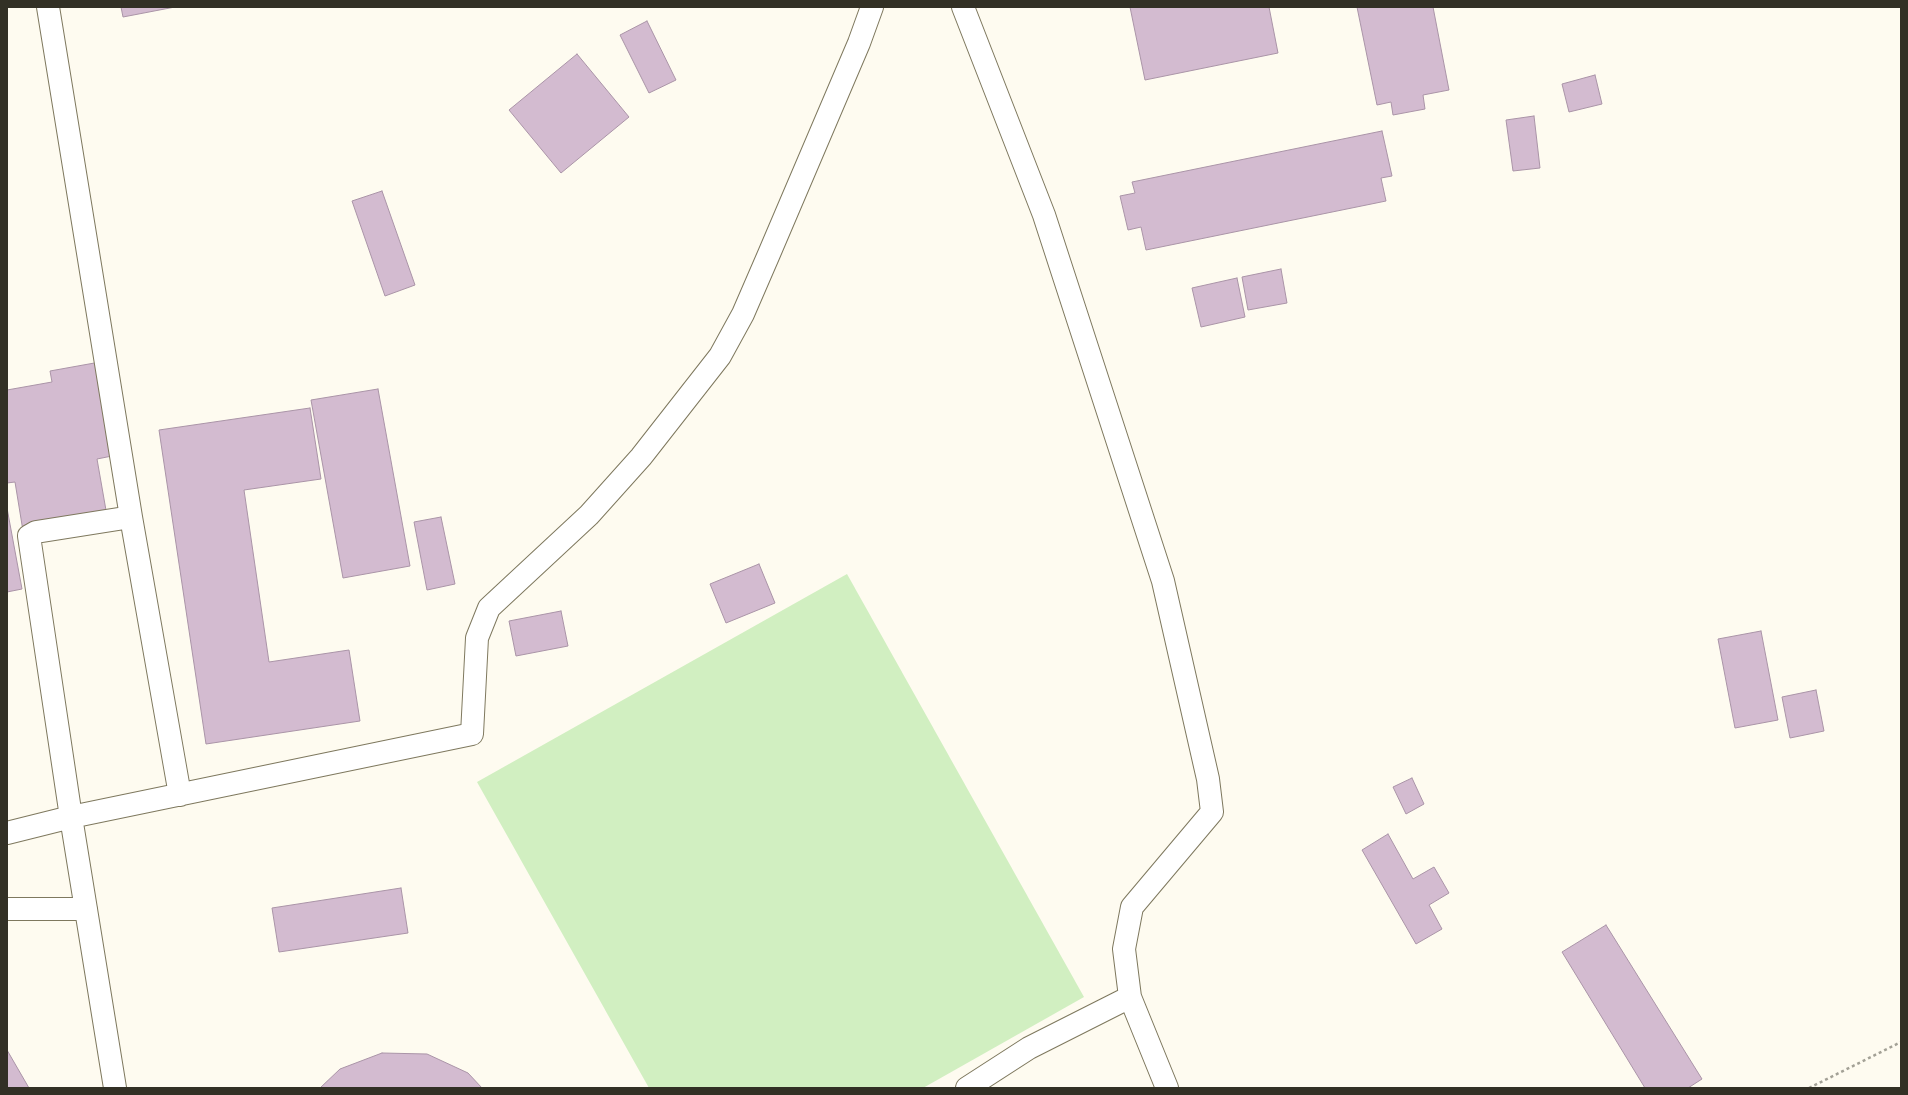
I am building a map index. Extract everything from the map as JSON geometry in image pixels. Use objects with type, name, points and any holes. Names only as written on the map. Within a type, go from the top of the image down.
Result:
[{"type":"street","points":[[48,7],[131,517],[180,795]]},
{"type":"street","points":[[7,833],[71,817],[472,734],[477,638],[489,608],[589,515],[641,457],[720,356],[743,314],[770,254],[859,43],[872,7]]},
{"type":"street","points":[[963,7],[1044,215],[1163,581],[1208,779],[1212,812],[1132,907],[1124,949],[1130,997],[1167,1088]]},
{"type":"street","points":[[115,1088],[71,817],[29,536],[36,532],[131,517]]},
{"type":"street","points":[[7,909],[86,909]]},
{"type":"street","points":[[967,1088],[1029,1048],[1130,997]]},
{"type":"path","points":[[1809,1088],[1901,1042]]},
{"type":"green space","points":[[847,574],[1084,997],[923,1088],[649,1088],[477,782]]},
{"type":"building","points":[[121,7],[175,7],[123,17]]},
{"type":"building","points":[[1130,7],[1269,7],[1278,53],[1145,80]]},
{"type":"building","points":[[1357,7],[1433,7],[1449,90],[1423,95],[1425,109],[1393,115],[1391,102],[1377,105]]},
{"type":"building","points":[[647,21],[676,80],[649,93],[620,35]]},
{"type":"building","points":[[577,54],[629,117],[561,173],[509,110]]},
{"type":"building","points":[[1595,75],[1602,104],[1569,112],[1562,84]]},
{"type":"building","points":[[1534,116],[1540,168],[1513,171],[1506,120]]},
{"type":"building","points":[[1382,131],[1392,176],[1381,178],[1386,201],[1146,250],[1141,227],[1128,230],[1120,196],[1135,193],[1132,182]]},
{"type":"building","points":[[382,191],[415,285],[385,296],[352,201]]},
{"type":"building","points":[[1281,269],[1287,303],[1248,310],[1242,277]]},
{"type":"building","points":[[1237,278],[1245,317],[1201,327],[1192,288]]},
{"type":"building","points":[[100,362],[117,455],[97,459],[107,516],[23,531],[15,482],[7,483],[7,390],[52,382],[50,371]]},
{"type":"building","points":[[378,389],[410,566],[343,578],[311,400]]},
{"type":"building","points":[[310,408],[321,479],[244,490],[269,662],[349,650],[360,721],[206,744],[159,430]]},
{"type":"building","points":[[7,508],[22,589],[7,592]]},
{"type":"building","points":[[441,517],[455,584],[427,590],[414,522]]},
{"type":"building","points":[[759,564],[775,603],[726,623],[710,584]]},
{"type":"building","points":[[561,611],[568,646],[516,656],[509,621]]},
{"type":"building","points":[[1761,631],[1778,720],[1735,728],[1718,639]]},
{"type":"building","points":[[1816,690],[1824,731],[1790,738],[1782,697]]},
{"type":"building","points":[[1412,778],[1424,804],[1406,814],[1393,787]]},
{"type":"building","points":[[1388,834],[1413,879],[1434,867],[1449,893],[1429,905],[1442,929],[1416,944],[1362,850]]},
{"type":"building","points":[[401,888],[408,933],[279,952],[272,908]]},
{"type":"building","points":[[1606,925],[1702,1079],[1688,1088],[1645,1088],[1562,952]]},
{"type":"building","points":[[7,1050],[29,1088],[7,1088]]},
{"type":"building","points":[[382,1053],[427,1054],[468,1073],[482,1088],[320,1088],[340,1069]]}]
